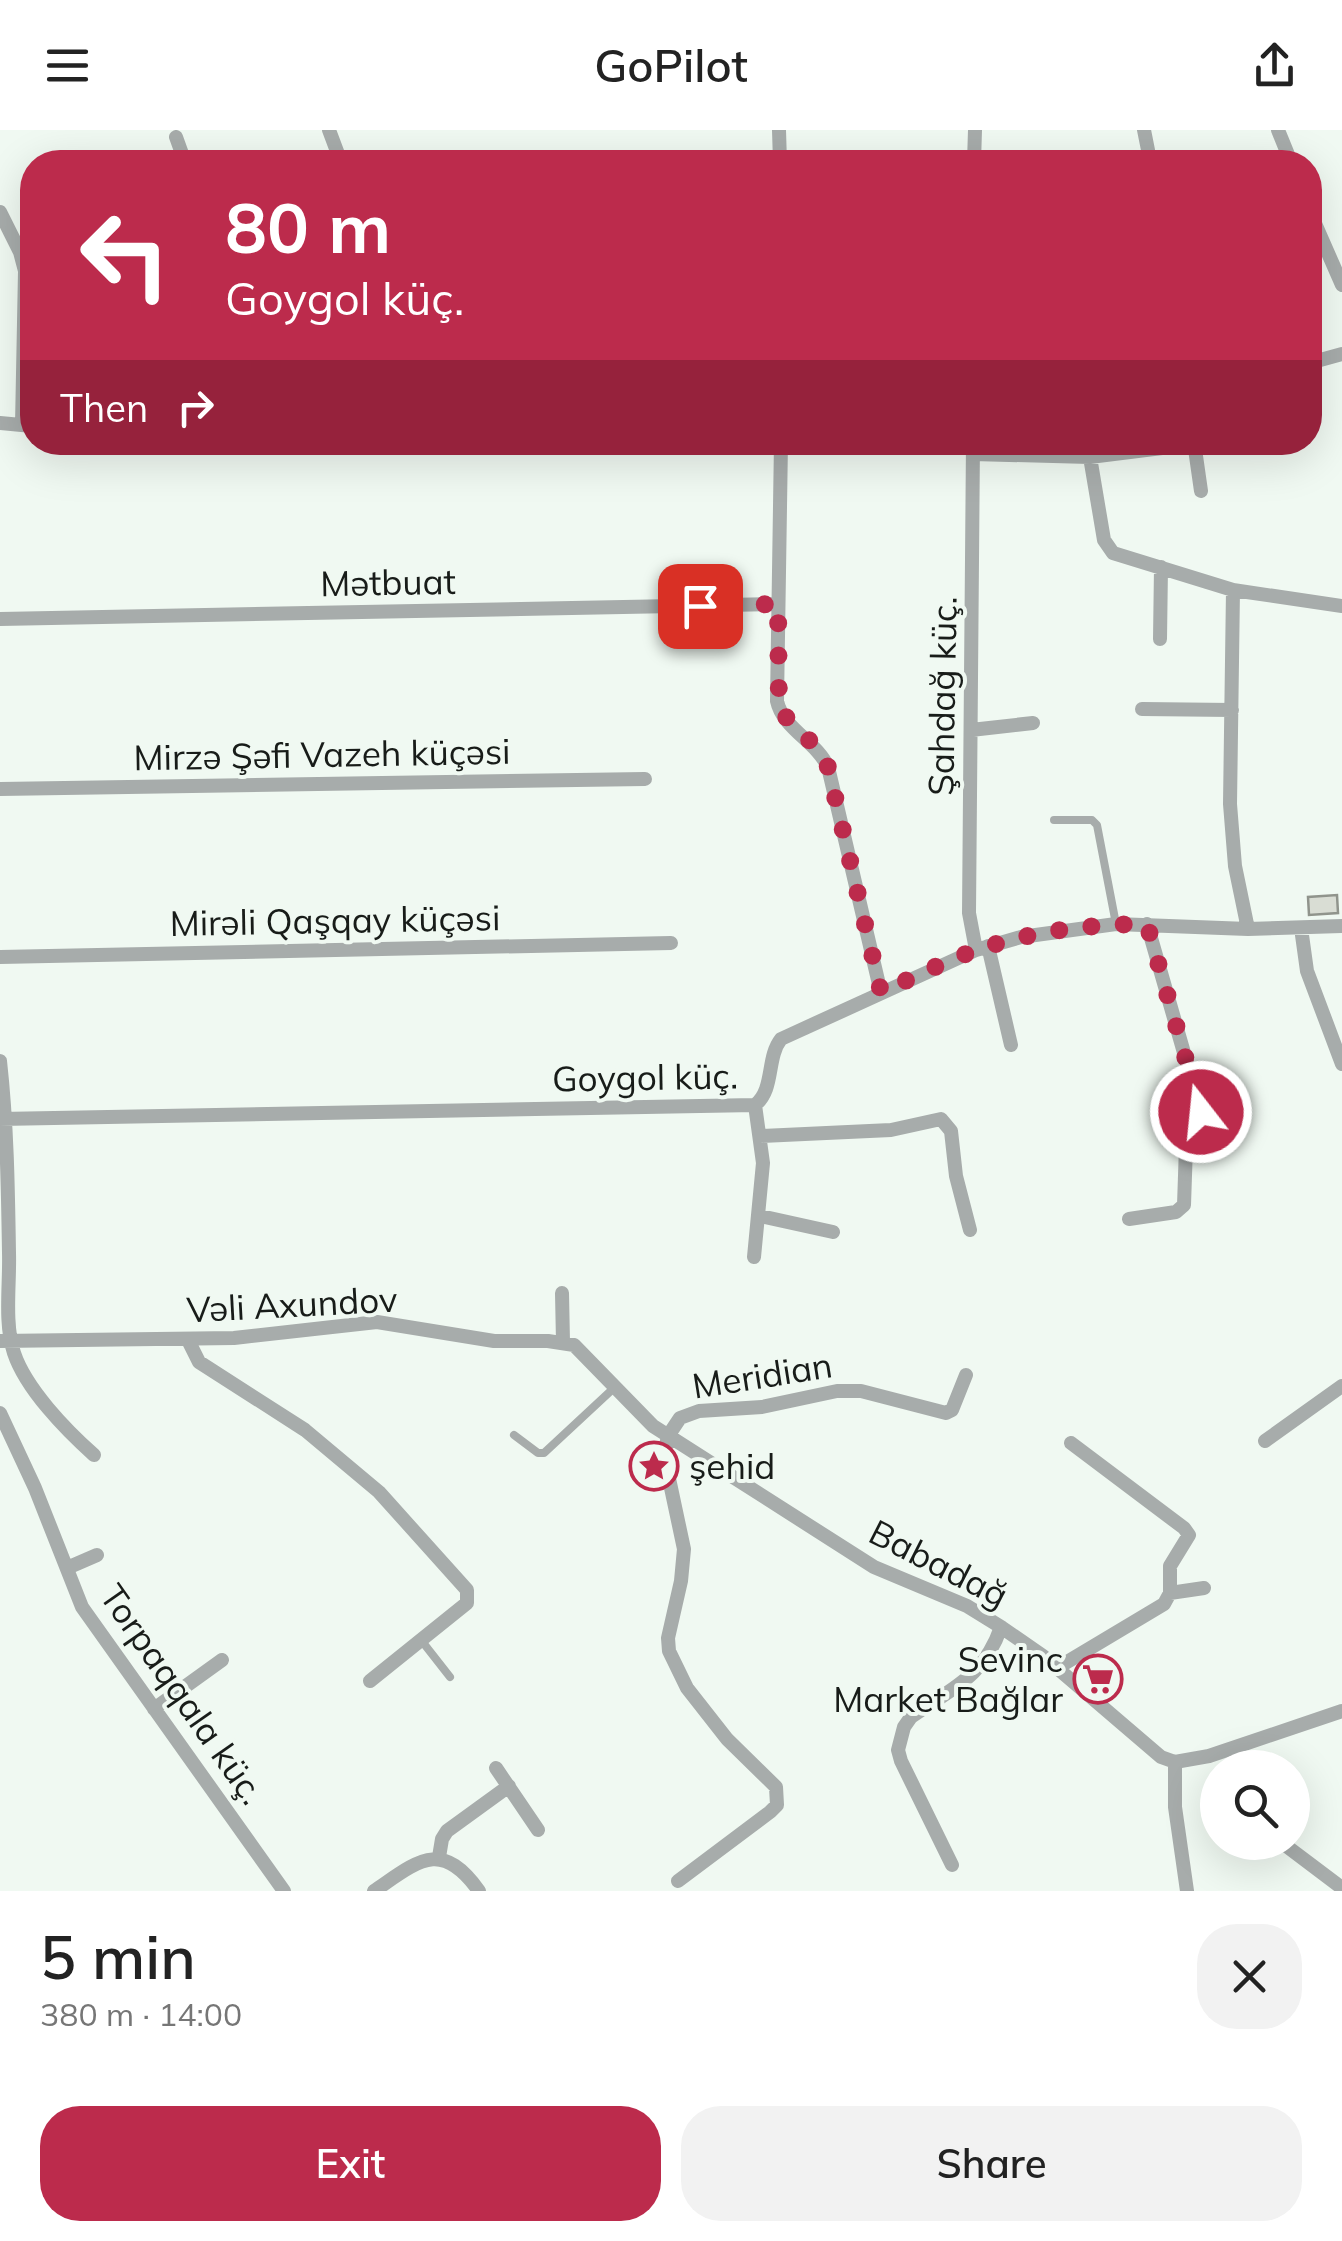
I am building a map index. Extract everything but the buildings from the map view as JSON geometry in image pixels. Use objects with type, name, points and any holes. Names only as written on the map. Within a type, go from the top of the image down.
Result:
[{"type":"street","points":[[1144,130],[1148,150]]},
{"type":"street","points":[[176,137],[181,150]]},
{"type":"street","points":[[0,212],[20,252]]},
{"type":"street","points":[[1322,239],[1342,285]]},
{"type":"street","points":[[781,455],[779,710],[817,748],[828,767],[881,992]]},
{"type":"street","name":"Şahdağ küç.","points":[[973,455],[969,913],[1011,1045]]},
{"type":"street","points":[[1064,455],[1105,455]]},
{"type":"street","points":[[1196,455],[1201,491]]},
{"type":"street","points":[[1090,457],[1107,548],[1113,554],[1233,590],[1342,606]]},
{"type":"street","points":[[1160,638],[1161,567]]},
{"type":"street","points":[[1233,590],[1232,834],[1248,929]]},
{"type":"street","name":"Mətbuat","points":[[0,619],[778,604]]},
{"type":"street","points":[[1142,709],[1232,710]]},
{"type":"street","points":[[971,730],[1033,723]]},
{"type":"street","name":"Mirzə Şəfi Vazeh küçəsi","points":[[0,789],[645,779]]},
{"type":"street","name":"Goygol küç.","points":[[2,1120],[755,1105],[765,1096],[774,1051],[781,1039],[982,948],[1054,931],[1116,924],[1248,929],[1342,926]]},
{"type":"street","points":[[1129,1218],[1176,1212],[1184,1205],[1186,1146],[1201,1112],[1147,924]]},
{"type":"street","points":[[1301,928],[1307,971],[1342,1064]]},
{"type":"street","name":"Mirəli Qaşqay küçəsi","points":[[0,957],[671,943]]},
{"type":"street","points":[[0,1060],[5,1341],[67,1431],[94,1455]]},
{"type":"street","points":[[754,1257],[763,1163],[755,1105]]},
{"type":"street","points":[[760,1136],[891,1130],[940,1119],[951,1131],[956,1176],[970,1230]]},
{"type":"street","points":[[760,1216],[833,1232]]},
{"type":"street","points":[[562,1292],[563,1342],[580,1349],[642,1417],[668,1436]]},
{"type":"street","name":"Vəli Axundov","points":[[5,1341],[255,1337],[377,1322],[494,1341],[563,1342]]},
{"type":"street","points":[[188,1340],[199,1362],[305,1430],[379,1492],[467,1590],[467,1603],[370,1681]]},
{"type":"street","name":"Meridian","points":[[678,1881],[770,1812],[777,1805],[778,1794],[770,1780],[727,1739],[687,1688],[669,1651],[684,1549],[664,1455],[668,1436],[680,1418],[699,1411],[762,1407],[837,1391],[860,1391],[946,1413],[952,1410],[966,1375]]},
{"type":"street","points":[[1265,1441],[1342,1386]]},
{"type":"street","name":"Torpaqqala küç.","points":[[0,1413],[35,1488],[82,1607],[284,1891]]},
{"type":"street","name":"Babadağ","points":[[668,1436],[874,1567],[967,1606],[1002,1627],[1058,1668],[1152,1752],[1176,1762]]},
{"type":"street","points":[[1058,1668],[1164,1604],[1170,1592],[1170,1566],[1189,1540],[1188,1532],[1071,1443]]},
{"type":"street","points":[[67,1568],[97,1555]]},
{"type":"street","points":[[1170,1592],[1204,1588]]},
{"type":"street","points":[[952,1866],[898,1750],[911,1717],[980,1669],[1002,1627]]},
{"type":"street","points":[[154,1709],[222,1660]]},
{"type":"street","points":[[1227,1750],[1342,1711]]},
{"type":"street","points":[[1187,1891],[1175,1806],[1176,1762],[1200,1758]]},
{"type":"street","points":[[496,1768],[538,1830]]},
{"type":"street","points":[[439,1857],[447,1832],[509,1786]]},
{"type":"street","points":[[374,1891],[424,1859],[439,1857],[459,1867],[480,1891]]},
{"type":"street","points":[[1304,1860],[1342,1888]]},
{"type":"lane","points":[[1054,820],[1092,820],[1096,825],[1116,924]]},
{"type":"lane","points":[[514,1435],[538,1453],[544,1453],[615,1387]]},
{"type":"lane","points":[[421,1640],[450,1677]]},
{"type":"place","name":"şehid","points":[[654,1466]]},
{"type":"place","name":"Sevinc Market Bağlar","points":[[1098,1679]]},
{"type":"route","points":[[700,606],[778,604],[779,710],[817,748],[828,767],[881,992],[976,950],[1021,937],[1070,928],[1147,924],[1201,1112]]}]
